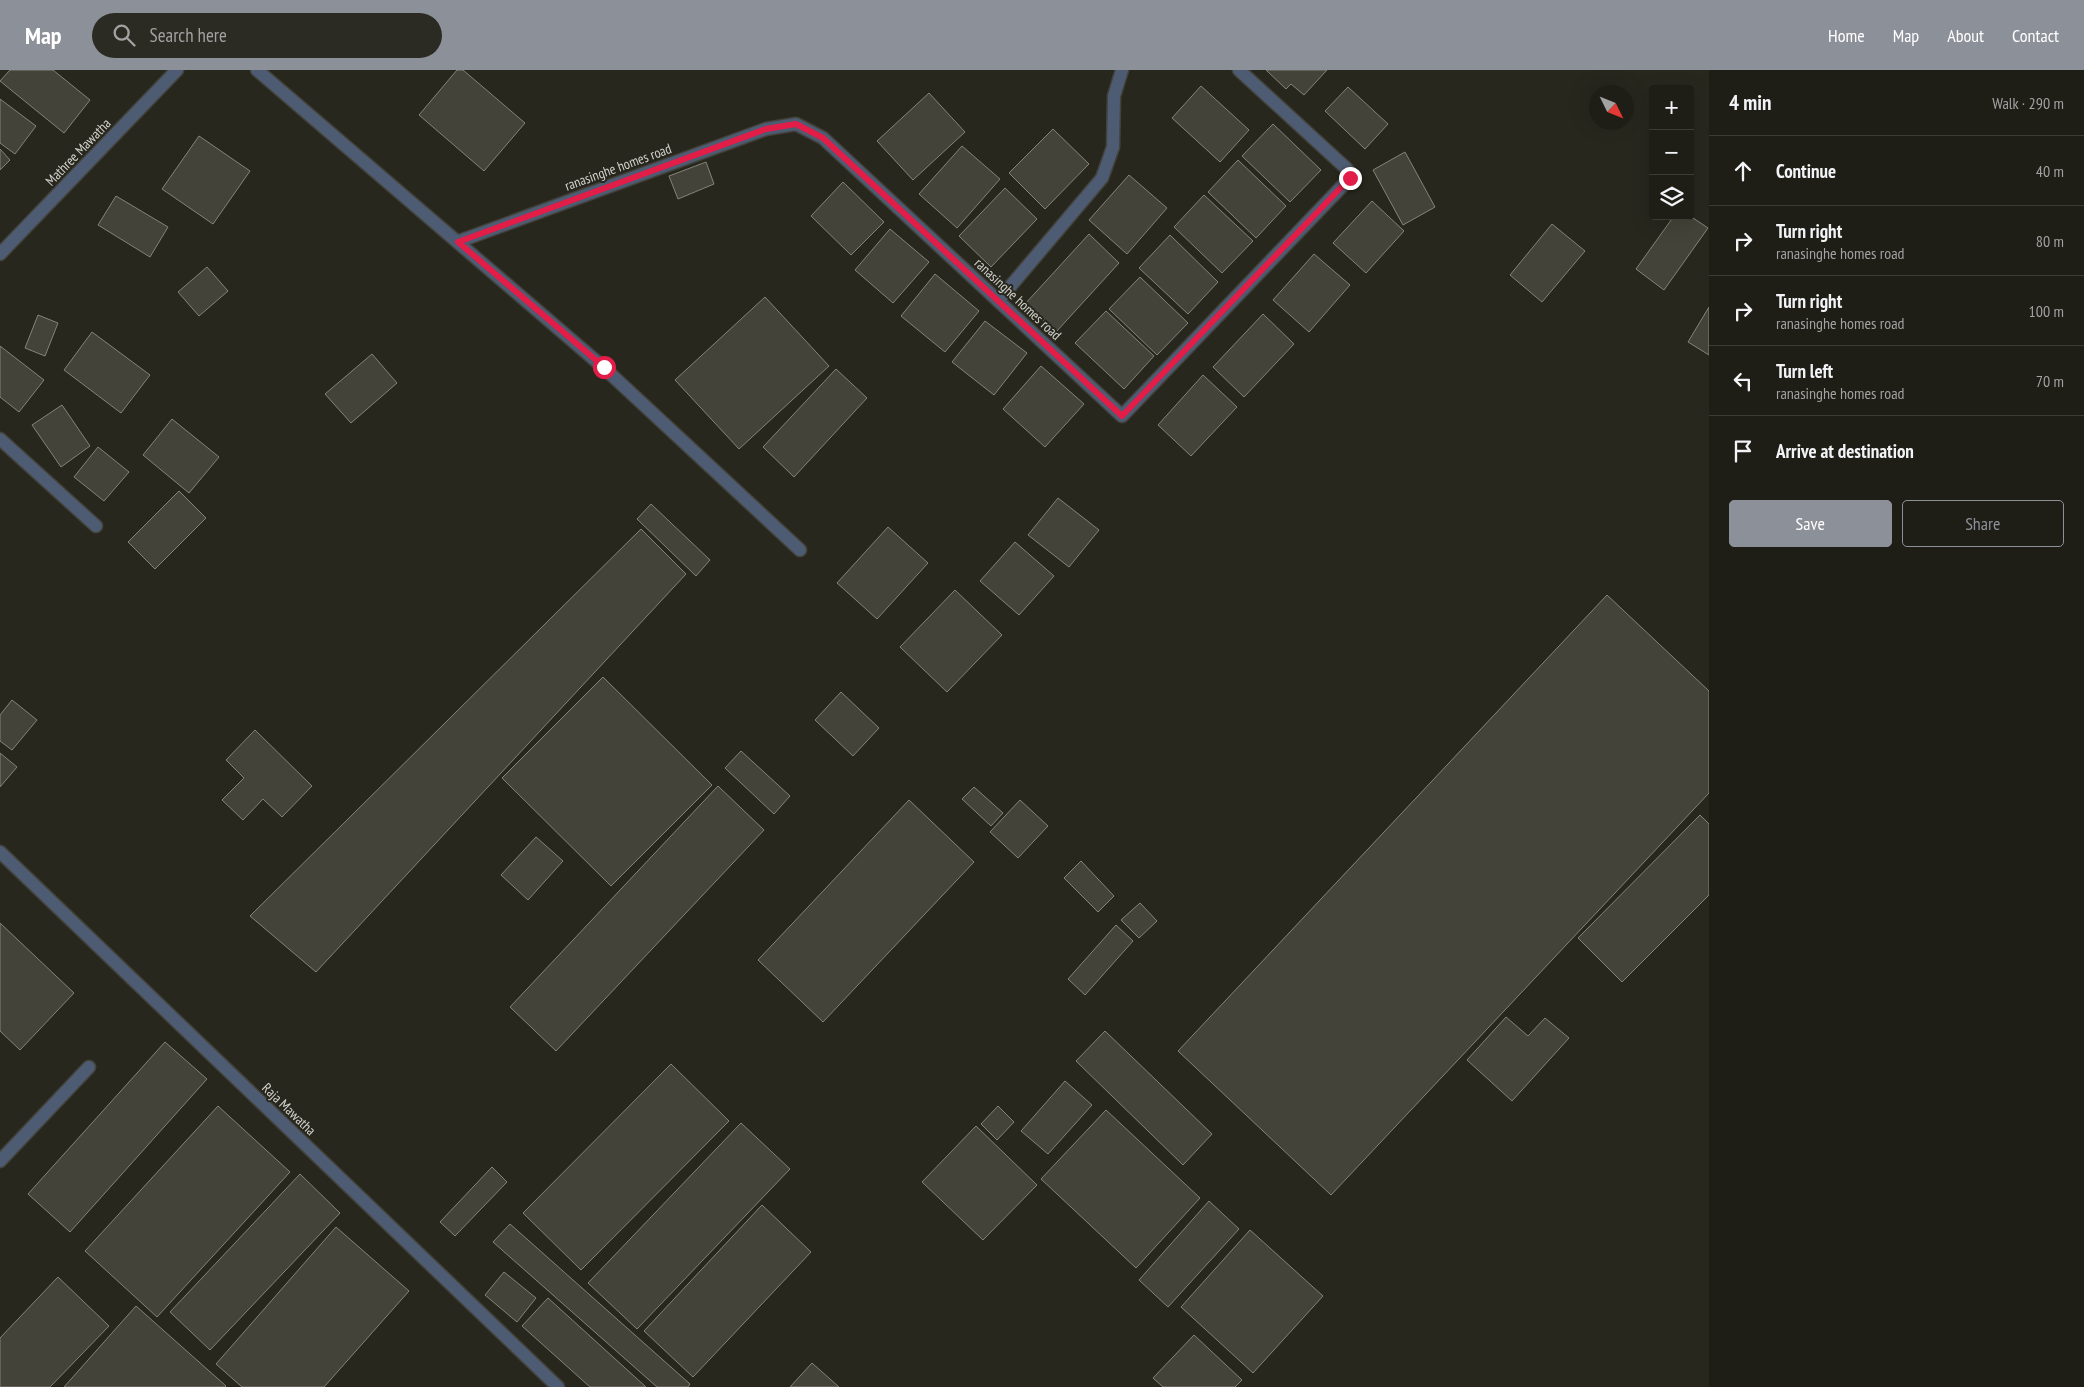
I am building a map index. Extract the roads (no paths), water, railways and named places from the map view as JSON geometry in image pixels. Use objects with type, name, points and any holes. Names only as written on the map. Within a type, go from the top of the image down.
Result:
[{"type":"street","name":"Mathree Mawatha","points":[[0,254],[177,70]]},
{"type":"street","points":[[257,70],[604,367],[800,550]]},
{"type":"street","points":[[998,301],[1102,178],[1113,147],[1114,96],[1122,70]]},
{"type":"street","name":"ranasinghe homes road","points":[[458,242],[766,129],[796,124],[823,138],[1122,416],[1350,178],[1348,169],[1239,70]]},
{"type":"street","points":[[0,439],[96,526]]},
{"type":"street","name":"Raja Mawatha","points":[[0,852],[558,1387]]},
{"type":"street","points":[[0,1161],[89,1067]]}]
